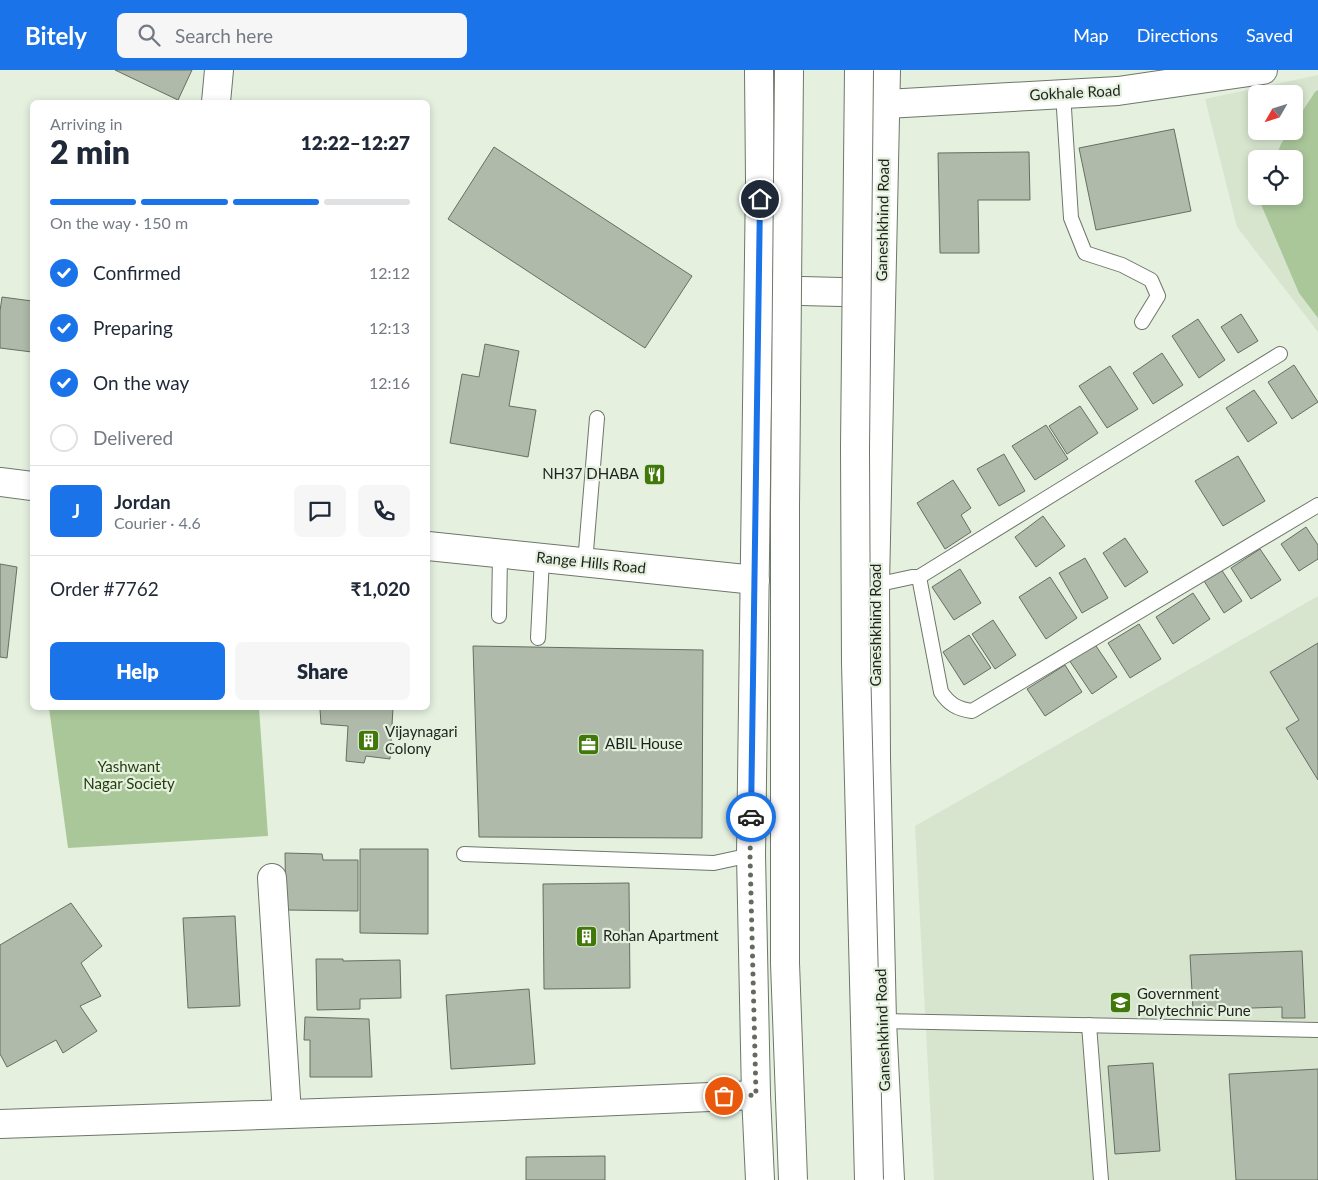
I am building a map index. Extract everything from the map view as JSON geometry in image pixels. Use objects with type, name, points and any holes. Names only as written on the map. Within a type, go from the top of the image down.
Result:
[{"type":"main road","points":[[216,100],[219,70]]},
{"type":"main road","points":[[759,70],[759,290],[750,855],[760,1180]]},
{"type":"main road","points":[[789,70],[785,507],[785,962],[793,1180]]},
{"type":"main road","points":[[859,70],[855,448],[856,653],[869,1180]]},
{"type":"main road","name":"Ganeshkhind Road","points":[[886,70],[875,585],[876,757],[882,1022],[890,1180]]},
{"type":"main road","name":"Gokhale Road","points":[[886,104],[1118,91],[1263,70]]},
{"type":"main road","points":[[759,290],[882,293]]},
{"type":"main road","points":[[0,482],[30,486]]},
{"type":"main road","points":[[0,500],[30,504]]},
{"type":"main road","name":"Range Hills Road","points":[[430,546],[755,580]]},
{"type":"main road","points":[[272,878],[287,1114]]},
{"type":"main road","points":[[0,1124],[756,1095]]},
{"type":"lane","points":[[1063,93],[1071,218],[1085,253],[1122,265],[1151,280],[1158,296],[1142,322]]},
{"type":"lane","points":[[875,585],[912,577],[919,578],[1280,354]]},
{"type":"lane","points":[[585,563],[597,418]]},
{"type":"lane","points":[[919,578],[942,692],[954,707],[972,711],[1318,505]]},
{"type":"lane","points":[[499,616],[500,554]]},
{"type":"lane","points":[[538,638],[542,558]]},
{"type":"lane","points":[[464,854],[714,863],[750,855]]},
{"type":"lane","points":[[882,1022],[1318,1030]]},
{"type":"lane","points":[[1089,1025],[1101,1180]]},
{"type":"shaded area","points":[[1318,75],[1318,332],[1237,227],[1205,99],[1248,90],[1248,140],[1303,140],[1303,85],[1271,85]]},
{"type":"shaded area","name":"Government Polytechnic Pune","points":[[1318,596],[1318,1180],[934,1180],[915,826]]},
{"type":"green space","points":[[1318,90],[1318,318],[1299,293],[1261,205],[1303,205],[1303,150],[1279,150],[1283,140],[1303,140],[1303,110]]},
{"type":"green space","name":"Yashwant Nagar Society","points":[[49,710],[259,710],[268,836],[68,848]]},
{"type":"building","points":[[115,70],[192,70],[178,100]]},
{"type":"building","points":[[1174,129],[1191,211],[1096,230],[1079,148]]},
{"type":"building","points":[[494,147],[692,276],[645,348],[448,219]]},
{"type":"building","points":[[1029,152],[1030,200],[978,200],[979,253],[940,253],[938,153]]},
{"type":"building","points":[[2,297],[30,301],[30,352],[0,348]]},
{"type":"building","points":[[1241,314],[1258,341],[1238,353],[1221,327]]},
{"type":"building","points":[[1198,319],[1225,360],[1199,378],[1172,336]]},
{"type":"building","points":[[485,344],[519,351],[509,406],[536,410],[528,457],[450,443],[462,374],[479,377]]},
{"type":"building","points":[[1162,353],[1183,385],[1153,404],[1133,373]]},
{"type":"building","points":[[1294,365],[1318,402],[1292,419],[1268,382]]},
{"type":"building","points":[[1110,366],[1138,409],[1107,428],[1079,386]]},
{"type":"building","points":[[1254,390],[1277,423],[1248,442],[1226,408]]},
{"type":"building","points":[[1080,406],[1098,433],[1067,454],[1049,426]]},
{"type":"building","points":[[1046,425],[1068,459],[1035,480],[1012,446]]},
{"type":"building","points":[[1004,454],[1025,491],[999,506],[977,469]]},
{"type":"building","points":[[1238,456],[1265,501],[1223,526],[1195,481]]},
{"type":"building","points":[[953,480],[971,508],[961,515],[971,532],[945,549],[917,503]]},
{"type":"building","points":[[1043,516],[1065,546],[1036,567],[1015,537]]},
{"type":"building","points":[[1306,527],[1318,545],[1318,559],[1299,571],[1281,544]]},
{"type":"building","points":[[1125,538],[1148,572],[1125,587],[1103,553]]},
{"type":"building","points":[[1260,549],[1281,580],[1251,599],[1231,568]]},
{"type":"building","points":[[1085,558],[1108,598],[1082,613],[1059,573]]},
{"type":"building","points":[[0,564],[17,567],[7,658],[0,657]]},
{"type":"building","points":[[960,569],[981,603],[954,620],[932,587]]},
{"type":"building","points":[[1221,569],[1242,601],[1224,613],[1204,581]]},
{"type":"building","points":[[1050,577],[1077,618],[1046,639],[1019,597]]},
{"type":"building","points":[[1193,593],[1210,619],[1173,644],[1156,617]]},
{"type":"building","points":[[993,620],[1016,655],[995,669],[972,634]]},
{"type":"building","points":[[1139,624],[1161,659],[1130,678],[1108,643]]},
{"type":"building","points":[[969,635],[991,668],[964,685],[943,652]]},
{"type":"building","points":[[1094,643],[1117,677],[1092,694],[1069,660]]},
{"type":"building","points":[[1318,643],[1318,780],[1286,728],[1299,720],[1270,672]]},
{"type":"building","name":"ABIL House","points":[[473,646],[703,650],[702,838],[479,837]]},
{"type":"building","points":[[1065,665],[1082,692],[1045,716],[1027,689]]},
{"type":"building","name":"Vijaynagari Colony","points":[[320,710],[393,710],[390,759],[366,756],[364,763],[346,761],[348,726],[321,724]]},
{"type":"building","points":[[360,849],[428,849],[428,934],[360,933]]},
{"type":"building","points":[[285,853],[322,854],[323,860],[358,860],[358,911],[286,910]]},
{"type":"building","name":"Rohan Apartment","points":[[629,883],[630,988],[544,989],[543,884]]},
{"type":"building","points":[[71,903],[102,946],[81,963],[101,996],[80,1006],[97,1031],[63,1053],[56,1040],[7,1067],[0,1054],[0,945]]},
{"type":"building","points":[[235,916],[240,1006],[188,1008],[183,918]]},
{"type":"building","points":[[1302,951],[1305,1018],[1282,1018],[1282,1007],[1193,1010],[1190,955]]},
{"type":"building","points":[[316,959],[343,959],[343,961],[400,960],[401,998],[360,999],[360,1009],[317,1010]]},
{"type":"building","points":[[529,989],[535,1064],[451,1069],[446,995]]},
{"type":"building","points":[[305,1017],[369,1019],[372,1077],[310,1077],[310,1040],[304,1040]]},
{"type":"building","points":[[1153,1063],[1160,1151],[1115,1154],[1108,1066]]},
{"type":"building","points":[[1318,1069],[1318,1180],[1236,1180],[1229,1074]]},
{"type":"building","points":[[605,1156],[605,1180],[526,1180],[526,1157]]},
{"type":"way so far","points":[[724,1096],[756,1095],[750,855],[751,817]]},
{"type":"place","name":"NH37 DHABA","points":[[655,474]]},
{"type":"place","name":"Vijaynagari Colony","points":[[369,741]]},
{"type":"place","name":"ABIL House","points":[[589,744]]},
{"type":"place","name":"Rohan Apartment","points":[[587,936]]},
{"type":"place","name":"Government Polytechnic Pune","points":[[1121,1003]]},
{"type":"route","points":[[751,817],[760,199]]}]
